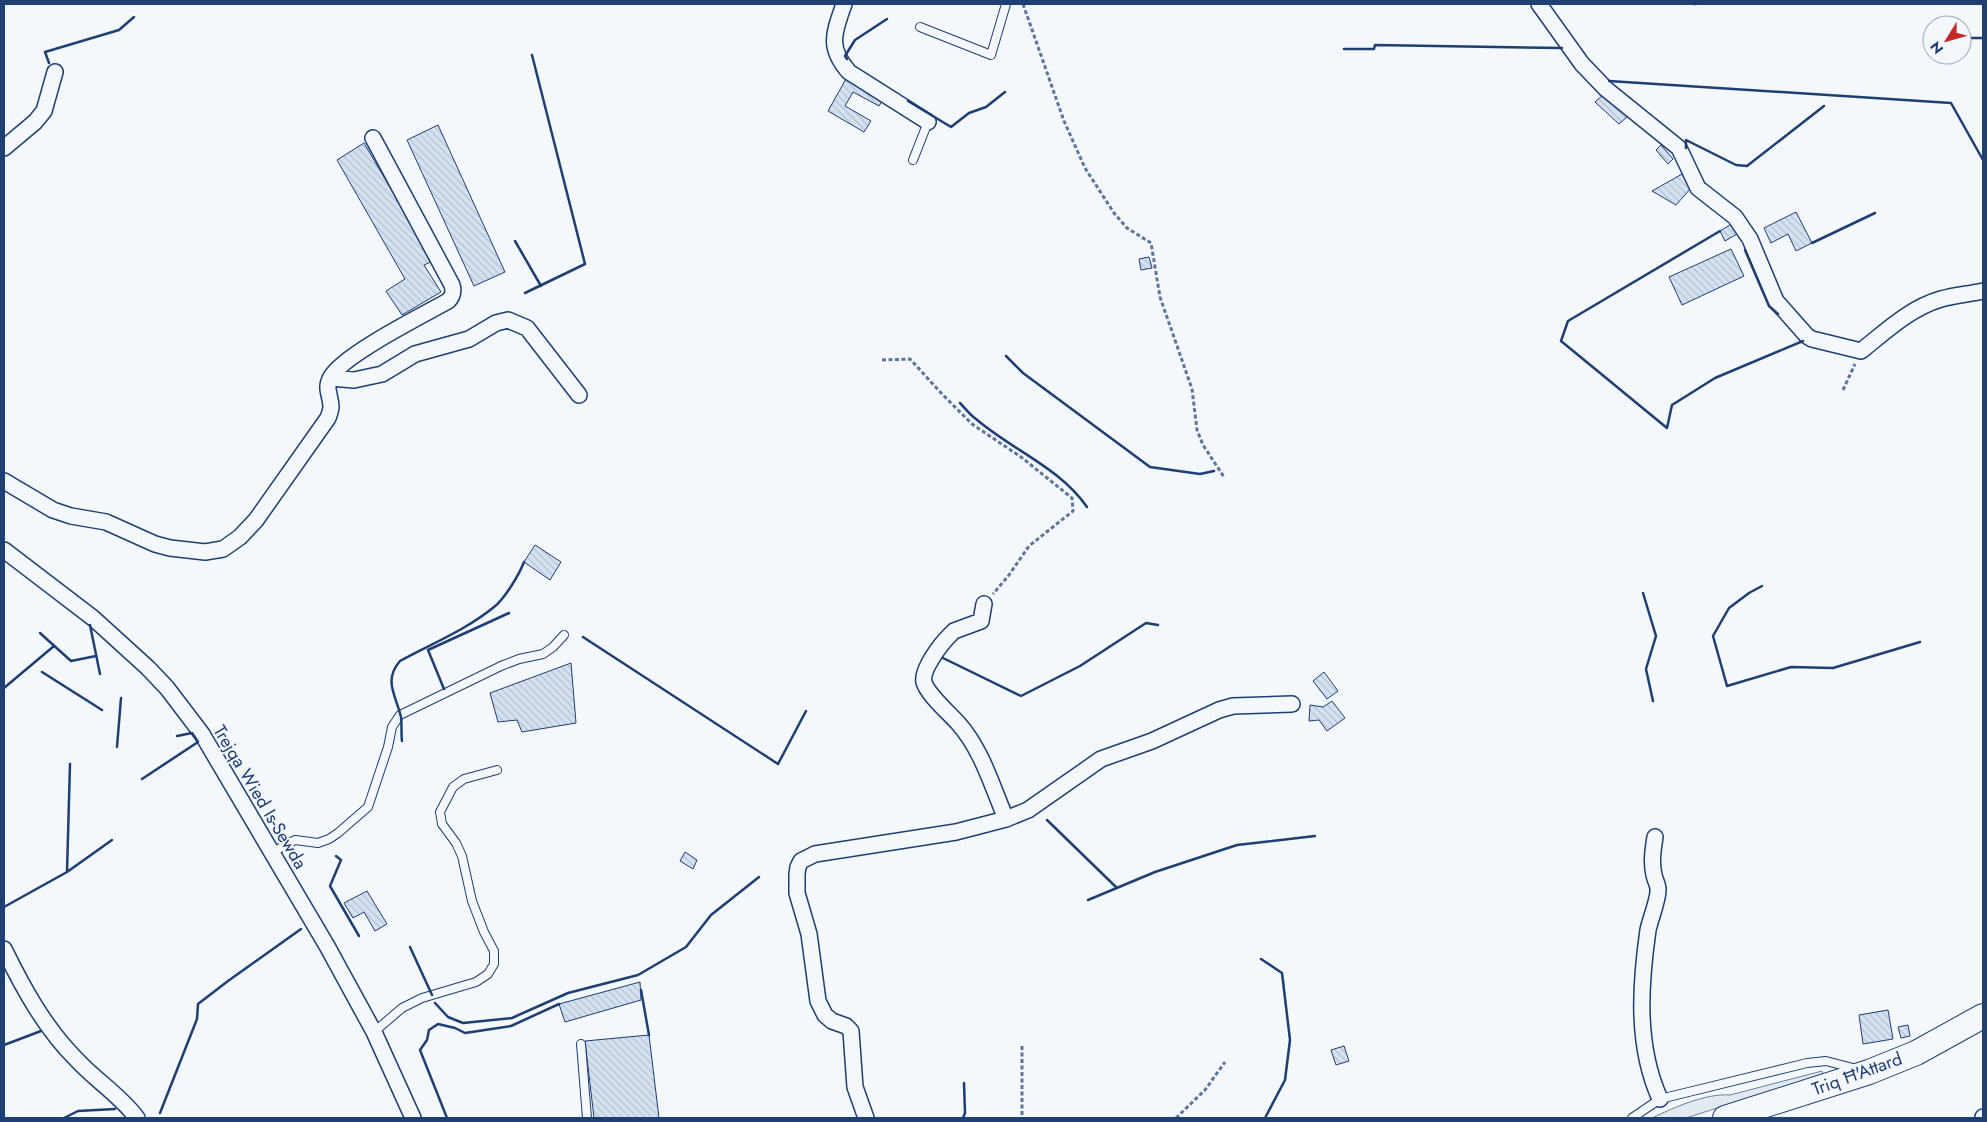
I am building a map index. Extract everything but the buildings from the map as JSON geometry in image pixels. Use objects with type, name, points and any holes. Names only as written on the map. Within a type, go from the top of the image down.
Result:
[{"type":"main road","name":"Triq Ħ'Attard","points":[[1725,1118],[1868,1072],[1916,1053],[1983,1016]]},
{"type":"street","points":[[844,4],[835,35],[834,48],[840,61],[849,72],[928,122]]},
{"type":"street","points":[[1539,4],[1582,64],[1606,89],[1679,148],[1698,188],[1735,217],[1750,239],[1776,301],[1812,340],[1861,351],[1904,317],[1924,305],[1942,299],[1983,291]]},
{"type":"street","points":[[4,148],[36,122],[44,111],[55,72]]},
{"type":"street","points":[[4,482],[53,510],[70,516],[106,522],[155,544],[170,548],[205,552],[223,549],[240,537],[256,520],[328,418],[331,407],[328,394],[331,378],[337,369],[353,356],[448,301],[454,290],[373,138]]},
{"type":"street","points":[[331,378],[354,380],[382,374],[415,354],[469,339],[496,324],[508,320],[527,328],[580,395]]},
{"type":"street","name":"Trejqa Wied Is-Sewda","points":[[4,550],[93,618],[148,668],[167,688],[202,734],[327,946],[374,1032],[413,1118]]},
{"type":"street","points":[[984,604],[981,621],[949,636],[923,676],[927,689],[975,744],[1006,819]]},
{"type":"street","points":[[866,1118],[855,1087],[851,1031],[846,1026],[825,1016],[818,1001],[808,934],[798,893],[798,867],[807,857],[815,854],[956,832],[1006,819],[1028,810],[1101,759],[1147,744],[1219,710],[1233,706],[1292,704]]},
{"type":"street","points":[[1655,837],[1652,858],[1658,890],[1643,969],[1642,1011],[1646,1055],[1652,1081],[1660,1098]]},
{"type":"street","points":[[4,949],[44,1021],[76,1060],[107,1087],[137,1118]]},
{"type":"lane","points":[[920,27],[991,55],[1006,4]]},
{"type":"lane","points":[[912,160],[928,122]]},
{"type":"lane","points":[[272,853],[295,840],[318,843],[329,839],[368,807],[388,747],[392,727],[400,715],[501,666],[519,659],[543,654],[553,647],[564,635]]},
{"type":"lane","points":[[374,1032],[402,1008],[422,998],[476,982],[488,974],[494,964],[494,951],[484,932],[472,901],[462,856],[456,843],[442,824],[440,812],[453,787],[464,779],[496,770]]},
{"type":"lane","points":[[581,1044],[587,1118]]},
{"type":"lane","points":[[1632,1118],[1660,1098],[1807,1063],[1826,1061],[1868,1072]]},
{"type":"path","points":[[1023,4],[1064,121],[1085,168],[1114,213],[1127,228],[1151,243],[1160,297],[1192,389],[1197,430],[1203,445],[1224,477]]},
{"type":"path","points":[[1843,390],[1861,351]]},
{"type":"path","points":[[882,360],[910,359],[972,424],[1021,457],[1072,498],[1073,511],[1029,546],[1010,575],[984,604]]},
{"type":"path","points":[[1022,1046],[1022,1118]]},
{"type":"path","points":[[1176,1118],[1204,1090],[1225,1062]]},
{"type":"shaded area","points":[[1822,1071],[1823,1074],[1686,1118],[1652,1118],[1700,1099],[1711,1096],[1730,1095]]},
{"type":"wall","points":[[49,63],[45,52],[119,30],[134,17]]},
{"type":"wall","points":[[847,59],[845,56],[855,40],[887,19]]},
{"type":"wall","points":[[1972,38],[1983,38]]},
{"type":"wall","points":[[1344,49],[1374,49],[1375,45],[1562,48]]},
{"type":"wall","points":[[525,293],[585,264],[532,55]]},
{"type":"wall","points":[[1609,81],[1951,103],[1983,160]]},
{"type":"wall","points":[[908,101],[951,127],[969,113],[986,107],[1005,92]]},
{"type":"wall","points":[[1686,148],[1686,140],[1736,165],[1747,166],[1824,106]]},
{"type":"wall","points":[[1812,243],[1875,213]]},
{"type":"wall","points":[[1720,231],[1568,321],[1561,341],[1667,428],[1672,405],[1715,378],[1803,341]]},
{"type":"wall","points":[[515,241],[541,286]]},
{"type":"wall","points":[[1745,250],[1769,306],[1778,314]]},
{"type":"wall","points":[[1006,356],[1023,373],[1150,467],[1200,474],[1214,471]]},
{"type":"wall","points":[[960,403],[972,416],[990,430],[1063,481],[1087,507]]},
{"type":"wall","points":[[402,741],[401,717],[392,688],[392,675],[395,668],[400,661],[460,630],[494,607],[503,598],[524,562]]},
{"type":"wall","points":[[1762,586],[1729,608],[1713,636],[1727,686],[1791,667],[1833,668],[1920,642]]},
{"type":"wall","points":[[1643,593],[1656,636],[1646,669],[1653,701]]},
{"type":"wall","points":[[444,689],[428,650],[509,613]]},
{"type":"wall","points":[[943,658],[1021,696],[1080,666],[1146,623],[1158,625]]},
{"type":"wall","points":[[90,625],[100,674]]},
{"type":"wall","points":[[40,633],[71,661],[96,656]]},
{"type":"wall","points":[[583,637],[778,764],[806,711]]},
{"type":"wall","points":[[4,688],[54,646]]},
{"type":"wall","points":[[42,672],[102,710]]},
{"type":"wall","points":[[117,747],[121,698]]},
{"type":"wall","points":[[142,779],[198,742],[192,733],[177,736]]},
{"type":"wall","points":[[67,872],[70,764]]},
{"type":"wall","points":[[1047,820],[1117,888]]},
{"type":"wall","points":[[1088,900],[1155,872],[1237,845],[1315,836]]},
{"type":"wall","points":[[4,907],[67,872],[112,840]]},
{"type":"wall","points":[[336,856],[341,860],[330,886],[359,936]]},
{"type":"wall","points":[[435,1003],[448,1017],[463,1023],[512,1018],[568,993],[638,975],[686,947],[711,915],[759,877]]},
{"type":"wall","points":[[160,1113],[197,1019],[198,1004],[301,929]]},
{"type":"wall","points":[[410,947],[432,995]]},
{"type":"wall","points":[[1261,959],[1282,973],[1290,1040],[1285,1080],[1265,1118]]},
{"type":"wall","points":[[641,990],[649,1035]]},
{"type":"wall","points":[[447,1118],[420,1050],[427,1040],[429,1030],[438,1024],[455,1028],[465,1033],[511,1026],[559,1004]]},
{"type":"wall","points":[[4,1045],[41,1031]]},
{"type":"wall","points":[[963,1118],[965,1113],[964,1083]]},
{"type":"wall","points":[[64,1118],[78,1111],[115,1109]]}]
